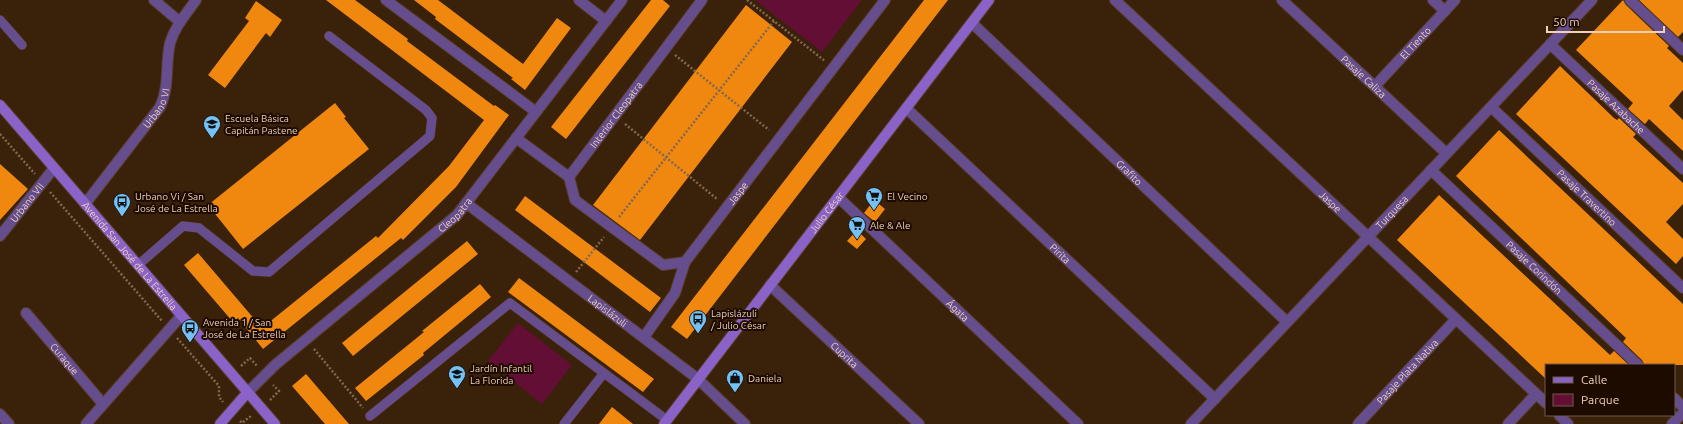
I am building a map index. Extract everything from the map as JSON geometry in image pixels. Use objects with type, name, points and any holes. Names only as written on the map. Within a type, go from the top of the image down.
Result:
[{"type":"street","points":[[154,0],[180,22]]},
{"type":"street","name":"Urbano VI","points":[[85,204],[164,100],[171,42],[180,22],[196,0]]},
{"type":"street","points":[[386,0],[536,112]]},
{"type":"street","points":[[579,0],[606,21]]},
{"type":"street","name":"Cleopatra","points":[[248,393],[275,365],[445,226],[466,203],[622,0]]},
{"type":"street","name":"Interior Cleopatra","points":[[568,177],[702,0]]},
{"type":"street","name":"Jaspe","points":[[644,337],[675,293],[685,262],[885,0]]},
{"type":"street","name":"Julio César","points":[[665,422],[989,0]]},
{"type":"street","name":"Jaspe","points":[[1114,0],[1545,402]]},
{"type":"street","name":"Pasaje Caliza","points":[[1282,0],[1446,153]]},
{"type":"street","points":[[1433,0],[1445,11]]},
{"type":"street","name":"El Tiento","points":[[1375,86],[1455,0]]},
{"type":"street","name":"Turquesa","points":[[1191,424],[1367,236],[1592,0]]},
{"type":"street","points":[[1630,0],[1683,50]]},
{"type":"street","name":"Grafito","points":[[972,23],[1287,322]]},
{"type":"street","name":"Pasaje Azabache","points":[[1550,44],[1683,169]]},
{"type":"street","name":"Avenida San José de La Estrella","points":[[0,105],[275,424]]},
{"type":"street","name":"Pasaje Travertino","points":[[1491,107],[1683,288]]},
{"type":"street","name":"Pirita","points":[[906,108],[1215,399]]},
{"type":"street","points":[[516,138],[568,177],[575,200],[611,227],[663,265],[685,262]]},
{"type":"street","name":"Urbano VII","points":[[0,236],[54,168]]},
{"type":"street","name":"Pasaje Corindón","points":[[1431,170],[1637,364]]},
{"type":"street","name":"Ágata","points":[[838,197],[1078,424]]},
{"type":"street","name":"Lapislázuli","points":[[466,203],[698,379],[745,424]]},
{"type":"street","name":"Cuprita","points":[[770,285],[919,424]]},
{"type":"street","name":"Curaque","points":[[26,313],[103,404]]},
{"type":"street","points":[[86,424],[181,316]]},
{"type":"street","name":"Pasaje Plata Nativa","points":[[1358,424],[1456,319]]},
{"type":"street","points":[[220,424],[248,393]]},
{"type":"street","points":[[1508,424],[1536,394]]},
{"type":"street","points":[[1675,399],[1683,407]]},
{"type":"street","points":[[1672,424],[1683,413]]},
{"type":"street","points":[[0,414],[8,424]]},
{"type":"street","points":[[1559,416],[1568,424]]},
{"type":"lane","points":[[0,20],[22,45]]},
{"type":"lane","points":[[138,265],[183,226],[199,228],[253,271],[269,272],[430,136],[432,118],[426,110],[329,36]]},
{"type":"lane","points":[[370,416],[510,303],[604,373],[665,422]]},
{"type":"lane","points":[[564,424],[604,373]]},
{"type":"path","points":[[747,0],[833,68]]},
{"type":"path","points":[[569,281],[774,21]]},
{"type":"path","points":[[666,48],[779,138]]},
{"type":"path","points":[[614,116],[727,207]]},
{"type":"path","points":[[306,339],[370,416]]},
{"type":"green space","points":[[755,0],[862,0],[822,52]]},
{"type":"green space","points":[[518,323],[572,365],[542,404],[488,361]]},
{"type":"building","points":[[326,0],[355,0],[494,106],[495,105],[509,115],[456,187],[403,240],[401,238],[263,349],[238,318],[233,322],[184,265],[198,253],[262,328],[376,236],[378,238],[449,166],[484,120]]},
{"type":"building","points":[[414,0],[438,0],[523,64],[557,18],[571,28],[525,90],[511,79],[513,78],[435,19],[436,17]]},
{"type":"building","points":[[651,0],[663,0],[670,6],[566,139],[551,127]]},
{"type":"building","points":[[924,0],[948,0],[687,339],[671,327]]},
{"type":"building","points":[[1623,0],[1626,5],[1669,46],[1667,48],[1683,63],[1683,90],[1669,106],[1683,120],[1683,151],[1649,119],[1645,124],[1628,109],[1633,103],[1576,50]]},
{"type":"building","points":[[1639,0],[1683,0],[1683,32],[1678,37]]},
{"type":"building","points":[[256,1],[282,20],[270,37],[266,33],[225,88],[208,75],[249,21],[245,18]]},
{"type":"building","points":[[746,5],[792,42],[640,240],[593,205]]},
{"type":"building","points":[[1560,66],[1614,118],[1617,120],[1619,118],[1636,134],[1633,137],[1683,183],[1683,204],[1666,222],[1683,239],[1683,256],[1676,264],[1516,114]]},
{"type":"building","points":[[335,103],[346,117],[344,118],[369,149],[243,249],[208,205]]},
{"type":"building","points":[[1499,130],[1683,304],[1683,365],[1644,364],[1642,360],[1623,342],[1626,338],[1456,176]]},
{"type":"building","points":[[0,164],[28,189],[0,220]]},
{"type":"building","points":[[1439,195],[1610,355],[1614,351],[1628,364],[1545,364],[1545,378],[1397,240]]},
{"type":"building","points":[[525,196],[661,298],[650,312],[515,210]]},
{"type":"building","name":"El Vecino","points":[[874,200],[885,209],[875,222],[864,213]]},
{"type":"building","name":"Ale & Ale","points":[[857,230],[866,239],[857,249],[847,241]]},
{"type":"building","points":[[467,241],[478,254],[353,356],[342,343]]},
{"type":"building","points":[[519,278],[654,379],[643,392],[508,292]]},
{"type":"building","points":[[480,284],[491,297],[423,353],[424,355],[366,401],[355,388]]},
{"type":"building","points":[[306,374],[349,424],[325,424],[292,386]]},
{"type":"building","points":[[612,407],[633,424],[599,424]]},
{"type":"place","name":"Escuela Básica Capitán Pastene","points":[[212,139]]},
{"type":"place","name":"El Vecino","points":[[874,211]]},
{"type":"place","name":"Urbano Vi / San José de La Estrella","points":[[122,217]]},
{"type":"place","name":"Ale & Ale","points":[[857,240]]},
{"type":"place","name":"Lapislázuli / Julio César","points":[[698,334]]},
{"type":"place","name":"Avenida 1 / San José de La Estrella","points":[[190,343]]},
{"type":"place","name":"Jardín Infantil La Florida","points":[[457,389]]},
{"type":"place","name":"Daniela","points":[[735,393]]}]
